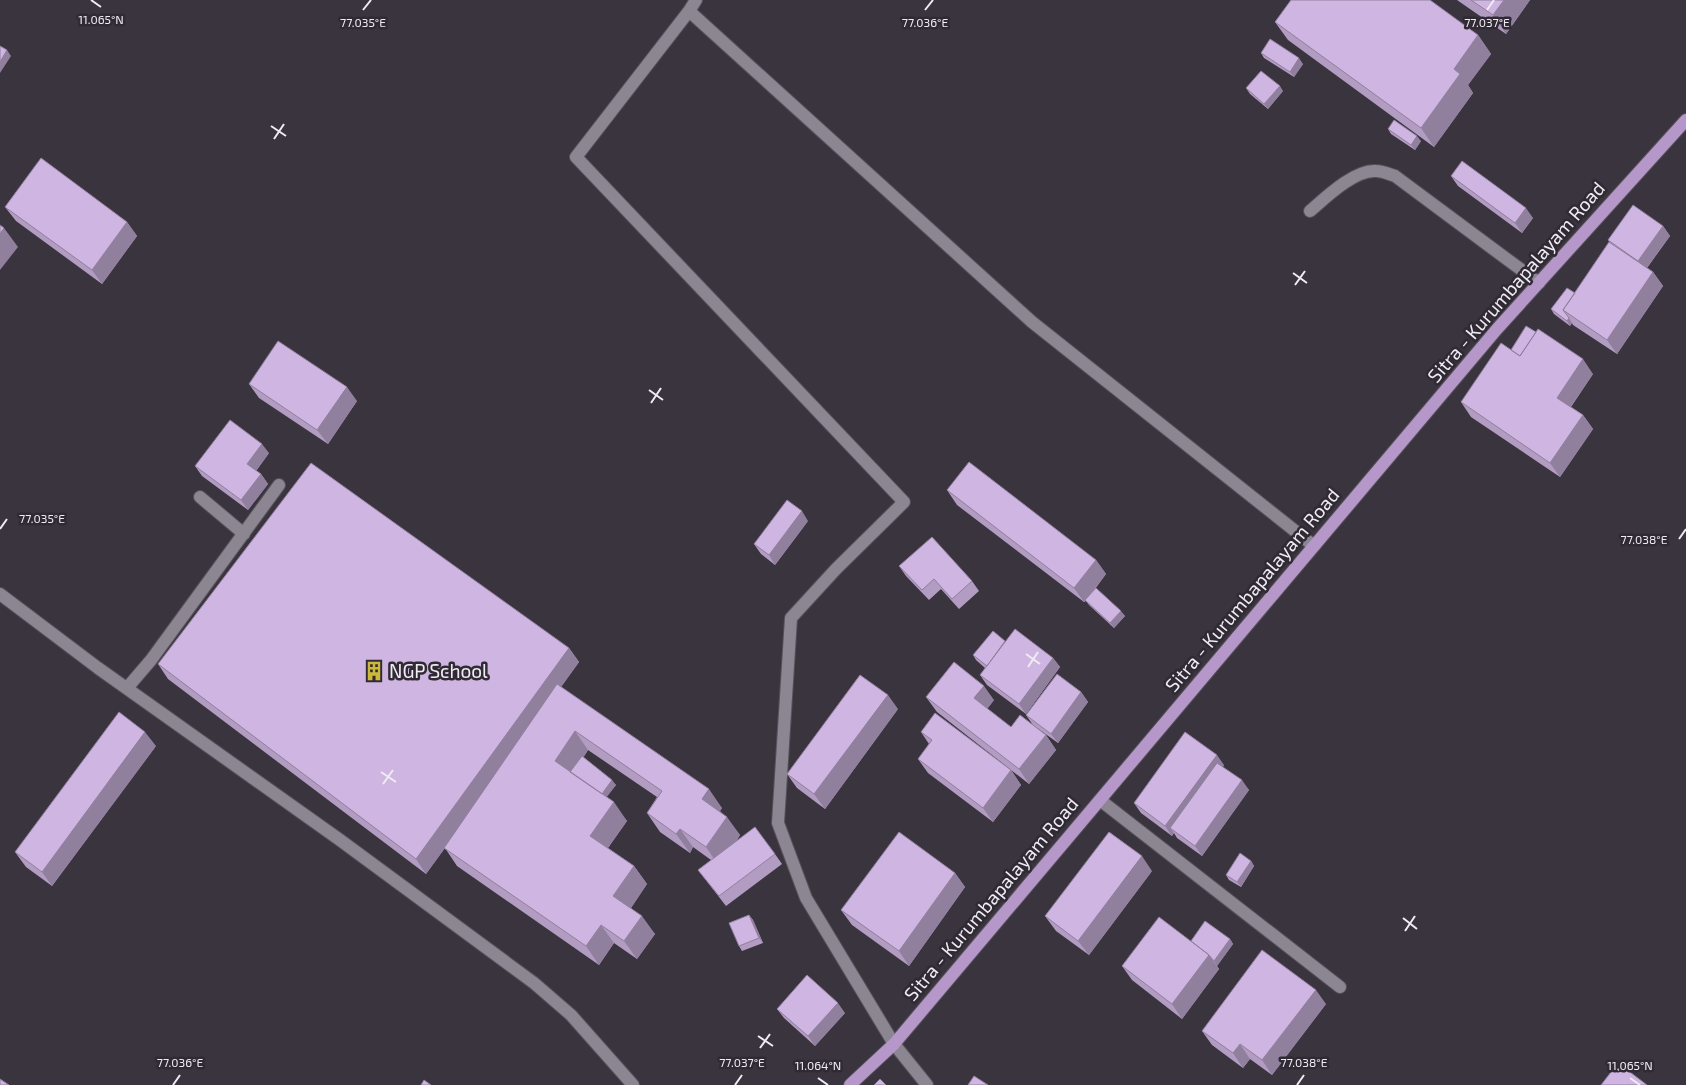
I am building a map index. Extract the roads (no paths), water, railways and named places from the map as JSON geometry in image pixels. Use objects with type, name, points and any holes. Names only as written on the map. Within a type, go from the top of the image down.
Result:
[{"type":"main road","name":"Sitra - Kurumbapalayam Road","points":[[850,1085],[894,1044],[1497,329],[1686,120]]},
{"type":"street","points":[[696,0],[576,157],[904,502],[836,569],[791,618],[778,823],[806,898],[894,1044],[927,1085]]},
{"type":"street","points":[[689,11],[1032,322],[1314,546]]},
{"type":"street","points":[[1310,211],[1338,187],[1357,175],[1374,170],[1395,176],[1539,283]]},
{"type":"street","points":[[128,688],[151,660],[278,485]]},
{"type":"street","points":[[200,497],[244,534]]},
{"type":"street","points":[[0,594],[534,983],[571,1015],[633,1085]]},
{"type":"street","points":[[1100,800],[1340,986]]},
{"type":"place","name":"NGP School","points":[[374,671]]}]
